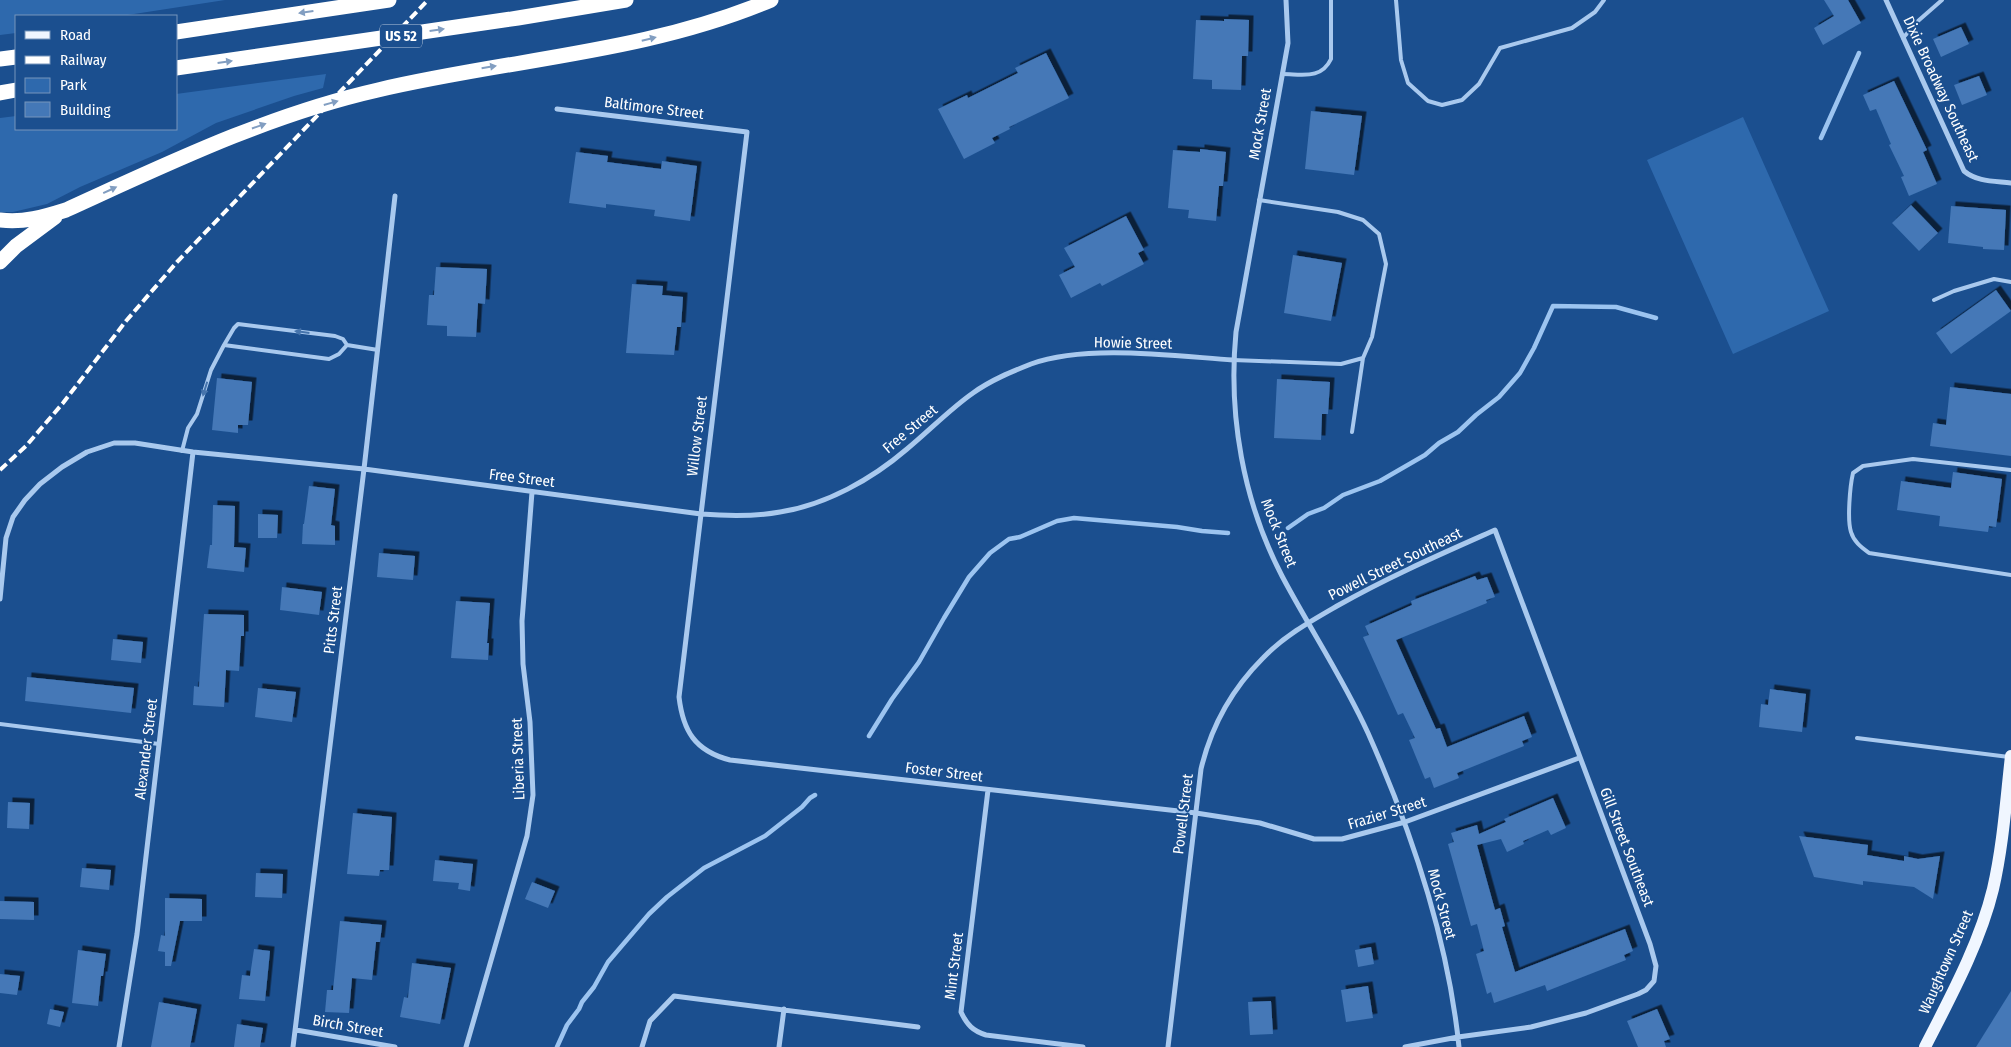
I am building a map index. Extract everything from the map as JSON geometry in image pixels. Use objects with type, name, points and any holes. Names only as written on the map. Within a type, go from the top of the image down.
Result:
[{"type":"highway","points":[[178,32],[389,0]]},
{"type":"highway","name":"US 52","points":[[178,68],[518,18],[626,0]]},
{"type":"highway","points":[[0,220],[41,218],[66,210],[239,133],[330,103],[425,79],[640,41],[726,17],[771,0]]},
{"type":"highway","points":[[0,59],[15,57]]},
{"type":"highway","points":[[0,92],[15,90]]},
{"type":"highway","points":[[0,262],[30,235],[66,210]]},
{"type":"main road","name":"Waughtown Street","points":[[1925,1047],[1966,962],[1993,890],[2007,824],[2011,757]]},
{"type":"street","name":"Mock Street","points":[[1286,0],[1288,43],[1236,332],[1233,360],[1240,453],[1249,492],[1265,541],[1339,676],[1367,733],[1404,822],[1437,932],[1459,1047]]},
{"type":"street","name":"Dixie Broadway Southeast","points":[[1886,0],[1964,172],[1978,179],[2011,183]]},
{"type":"street","name":"Baltimore Street","points":[[557,108],[747,132]]},
{"type":"street","name":"Willow Street","points":[[695,741],[684,724],[679,697],[747,132]]},
{"type":"street","name":"Pitts Street","points":[[293,1047],[364,469],[395,196]]},
{"type":"street","name":"Howie Street","points":[[1033,363],[1054,357],[1106,353],[1233,360]]},
{"type":"street","name":"Free Street","points":[[0,599],[6,538],[13,518],[35,489],[62,467],[87,452],[114,443],[135,443],[182,451],[364,469],[700,514],[734,516],[780,512],[832,496],[870,476],[905,451],[973,393],[997,378],[1033,363]]},
{"type":"street","name":"Alexander Street","points":[[119,1047],[137,934],[193,452]]},
{"type":"street","name":"Liberia Street","points":[[466,1047],[527,836],[533,795],[530,722],[523,664],[522,621],[532,492]]},
{"type":"street","name":"Powell Street Southeast","points":[[1308,622],[1408,568],[1494,530]]},
{"type":"street","name":"Gill Street Southeast","points":[[1458,1037],[1531,1027],[1586,1013],[1646,990],[1654,981],[1656,966],[1650,944],[1494,530]]},
{"type":"street","name":"Powell Street","points":[[1168,1047],[1201,770],[1206,748],[1229,700],[1263,657],[1308,622]]},
{"type":"street","name":"Foster Street","points":[[695,741],[710,754],[730,760],[1196,813]]},
{"type":"street","name":"Frazier Street","points":[[1196,813],[1260,823],[1314,839],[1342,840],[1404,822],[1579,758]]},
{"type":"street","name":"Mint Street","points":[[988,790],[961,1012],[965,1022],[975,1031],[986,1035],[1083,1047]]},
{"type":"street","points":[[642,1047],[650,1021],[674,996],[918,1027]]},
{"type":"street","points":[[779,1047],[784,1009]]},
{"type":"street","name":"Birch Street","points":[[296,1030],[395,1047]]},
{"type":"street","points":[[1405,1047],[1458,1037]]},
{"type":"lane","points":[[1282,74],[1317,74],[1327,67],[1331,59],[1330,0]]},
{"type":"lane","points":[[1396,0],[1401,60],[1408,83],[1428,101],[1442,105],[1462,100],[1479,84],[1500,48],[1572,28],[1595,12],[1604,0]]},
{"type":"lane","points":[[1903,38],[1918,21],[1942,0]]},
{"type":"lane","points":[[1259,200],[1338,212],[1363,220],[1379,234],[1386,264],[1372,337],[1363,358],[1352,432]]},
{"type":"lane","points":[[1934,300],[1954,290],[1994,279],[2011,282]]},
{"type":"lane","points":[[182,451],[188,428],[197,414],[211,370],[238,324],[335,336],[343,339],[347,344],[378,350]]},
{"type":"lane","points":[[224,345],[329,358],[339,354],[347,344]]},
{"type":"lane","points":[[1233,360],[1341,364],[1363,358]]},
{"type":"lane","points":[[2011,470],[1912,459],[1863,466],[1853,473],[1850,486],[1851,532],[1858,545],[1869,553],[2011,575]]},
{"type":"lane","points":[[0,724],[159,744]]},
{"type":"lane","points":[[1856,738],[2011,757]]},
{"type":"green space","points":[[0,0],[225,0],[128,15],[15,15],[15,33],[0,35]]},
{"type":"green space","points":[[326,74],[323,88],[216,123],[162,152],[80,187],[47,204],[13,212],[0,212],[0,118],[15,116],[15,130],[178,130],[178,94]]},
{"type":"green space","points":[[1743,117],[1829,311],[1733,354],[1647,160]]},
{"type":"building","points":[[1824,0],[1848,0],[1861,23],[1823,45],[1814,28],[1834,16]]},
{"type":"building","points":[[1224,19],[1249,20],[1248,56],[1242,56],[1241,90],[1212,89],[1212,80],[1193,79],[1196,20],[1224,21]]},
{"type":"building","points":[[1961,27],[1969,44],[1941,57],[1933,39]]},
{"type":"building","points":[[1046,53],[1069,98],[1009,127],[1010,129],[992,138],[995,143],[964,159],[938,109],[967,95],[968,98],[1018,73],[1015,68]]},
{"type":"building","points":[[1979,76],[1987,95],[1962,105],[1954,85]]},
{"type":"building","points":[[1894,81],[1927,150],[1923,152],[1937,184],[1909,196],[1901,177],[1904,176],[1889,145],[1891,144],[1876,109],[1870,111],[1863,95]]},
{"type":"building","points":[[1311,111],[1362,116],[1354,175],[1305,169]]},
{"type":"building","points":[[1200,149],[1226,152],[1223,186],[1219,186],[1216,221],[1188,218],[1189,210],[1168,208],[1173,150],[1200,152]]},
{"type":"building","points":[[576,152],[608,156],[607,162],[661,169],[662,161],[697,166],[690,221],[654,216],[655,210],[606,204],[606,208],[569,203]]},
{"type":"building","points":[[1911,205],[1938,233],[1919,251],[1892,223]]},
{"type":"building","points":[[1951,206],[2006,210],[2004,250],[1983,249],[1983,247],[1948,243]]},
{"type":"building","points":[[1126,216],[1144,250],[1138,253],[1144,264],[1102,286],[1100,283],[1071,298],[1059,275],[1075,267],[1064,248]]},
{"type":"building","points":[[1293,255],[1342,263],[1331,321],[1284,313]]},
{"type":"building","points":[[436,267],[487,269],[485,304],[478,303],[476,337],[447,336],[447,326],[427,325],[429,295],[434,295]]},
{"type":"building","points":[[632,284],[663,286],[662,295],[683,297],[681,327],[677,327],[674,355],[626,353]]},
{"type":"building","points":[[1996,290],[2011,311],[1951,354],[1936,333]]},
{"type":"building","points":[[217,378],[252,382],[248,425],[238,425],[238,433],[212,430]]},
{"type":"building","points":[[1277,379],[1330,382],[1328,414],[1322,414],[1321,440],[1274,438]]},
{"type":"building","points":[[1950,387],[2011,394],[2011,456],[1930,446],[1933,423],[1946,425]]},
{"type":"building","points":[[1953,472],[2002,479],[1996,527],[1989,526],[1988,532],[1939,526],[1940,516],[1897,510],[1901,481],[1951,488]]},
{"type":"building","points":[[309,486],[335,489],[331,525],[335,526],[335,545],[302,544]]},
{"type":"building","points":[[213,505],[235,506],[234,547],[246,548],[244,572],[207,568],[210,545],[212,545]]},
{"type":"building","points":[[258,514],[278,515],[277,538],[258,538]]},
{"type":"building","points":[[379,553],[415,556],[413,580],[377,577]]},
{"type":"building","points":[[1475,576],[1477,580],[1487,577],[1495,597],[1486,600],[1487,603],[1396,640],[1436,729],[1440,728],[1447,747],[1524,716],[1532,737],[1522,741],[1524,746],[1457,773],[1459,778],[1434,788],[1430,777],[1425,779],[1409,740],[1415,738],[1403,713],[1398,715],[1363,637],[1369,635],[1365,626],[1412,605],[1411,601]]},
{"type":"building","points":[[282,587],[322,592],[319,615],[280,610]]},
{"type":"building","points":[[456,601],[490,603],[487,643],[489,643],[488,660],[451,658]]},
{"type":"building","points":[[204,614],[244,615],[244,636],[241,636],[239,671],[226,670],[224,707],[193,705],[194,686],[199,687]]},
{"type":"building","points":[[113,639],[143,642],[141,663],[111,660]]},
{"type":"building","points":[[27,677],[134,688],[131,713],[25,701]]},
{"type":"building","points":[[258,688],[296,692],[292,722],[255,717]]},
{"type":"building","points":[[1770,689],[1806,694],[1802,732],[1759,727],[1761,704],[1768,705]]},
{"type":"building","points":[[1553,798],[1566,828],[1551,835],[1548,830],[1523,841],[1524,844],[1507,852],[1501,839],[1477,845],[1495,910],[1500,908],[1505,926],[1502,927],[1515,972],[1625,929],[1633,951],[1624,955],[1626,960],[1547,991],[1545,985],[1494,1003],[1491,992],[1487,994],[1476,954],[1484,951],[1477,924],[1471,926],[1448,844],[1454,842],[1451,833],[1477,825],[1479,834],[1506,822],[1504,819]]},
{"type":"building","points":[[8,802],[30,803],[29,829],[7,828]]},
{"type":"building","points":[[353,813],[392,817],[389,870],[380,870],[379,876],[347,874]]},
{"type":"building","points":[[1799,836],[1868,845],[1867,855],[1904,861],[1904,856],[1918,859],[1940,856],[1933,899],[1914,887],[1863,881],[1863,885],[1814,877]]},
{"type":"building","points":[[435,860],[473,864],[470,891],[458,889],[459,883],[433,881]]},
{"type":"building","points":[[82,868],[111,870],[109,890],[80,887]]},
{"type":"building","points":[[256,873],[283,874],[282,898],[255,897]]},
{"type":"building","points":[[532,882],[555,891],[548,908],[525,899]]},
{"type":"building","points":[[165,898],[202,899],[202,921],[180,921],[171,966],[165,966],[165,952],[158,951],[161,935],[165,936]]},
{"type":"building","points":[[0,901],[34,902],[34,920],[0,919]]},
{"type":"building","points":[[340,921],[382,925],[380,942],[376,942],[372,980],[352,978],[349,1013],[325,1012],[327,990],[333,990]]},
{"type":"building","points":[[1371,947],[1374,964],[1358,967],[1355,950]]},
{"type":"building","points":[[254,949],[270,951],[265,1001],[239,999],[242,975],[250,976]]},
{"type":"building","points":[[78,950],[106,954],[103,976],[101,976],[98,1006],[72,1003]]},
{"type":"building","points":[[412,963],[451,968],[440,1024],[400,1017],[404,997],[408,998]]},
{"type":"building","points":[[0,974],[20,976],[17,995],[0,993]]},
{"type":"building","points":[[1368,986],[1373,1018],[1346,1022],[1341,990]]},
{"type":"building","points":[[2011,991],[2011,1047],[1976,1047]]},
{"type":"building","points":[[1271,1001],[1273,1034],[1250,1035],[1248,1002]]},
{"type":"building","points":[[159,1002],[197,1009],[190,1047],[151,1047]]},
{"type":"building","points":[[50,1009],[64,1012],[60,1027],[47,1024]]},
{"type":"building","points":[[1657,1009],[1670,1039],[1664,1041],[1666,1047],[1638,1047],[1627,1021]]},
{"type":"building","points":[[237,1024],[263,1028],[260,1047],[234,1047]]},
{"type":"waterway","points":[[1821,138],[1859,53]]},
{"type":"waterway","points":[[1288,528],[1308,514],[1324,508],[1343,495],[1380,481],[1425,455],[1439,443],[1458,432],[1499,397],[1520,373],[1534,348],[1553,306],[1616,307],[1656,318]]},
{"type":"waterway","points":[[869,736],[892,699],[919,662],[969,577],[990,553],[1009,539],[1020,537],[1057,521],[1074,518],[1228,533]]},
{"type":"waterway","points":[[557,1047],[567,1025],[594,987],[608,962],[649,914],[704,868],[765,836],[815,795]]},
{"type":"railway","points":[[0,470],[26,446],[63,403],[126,321],[177,262],[428,0]]}]
